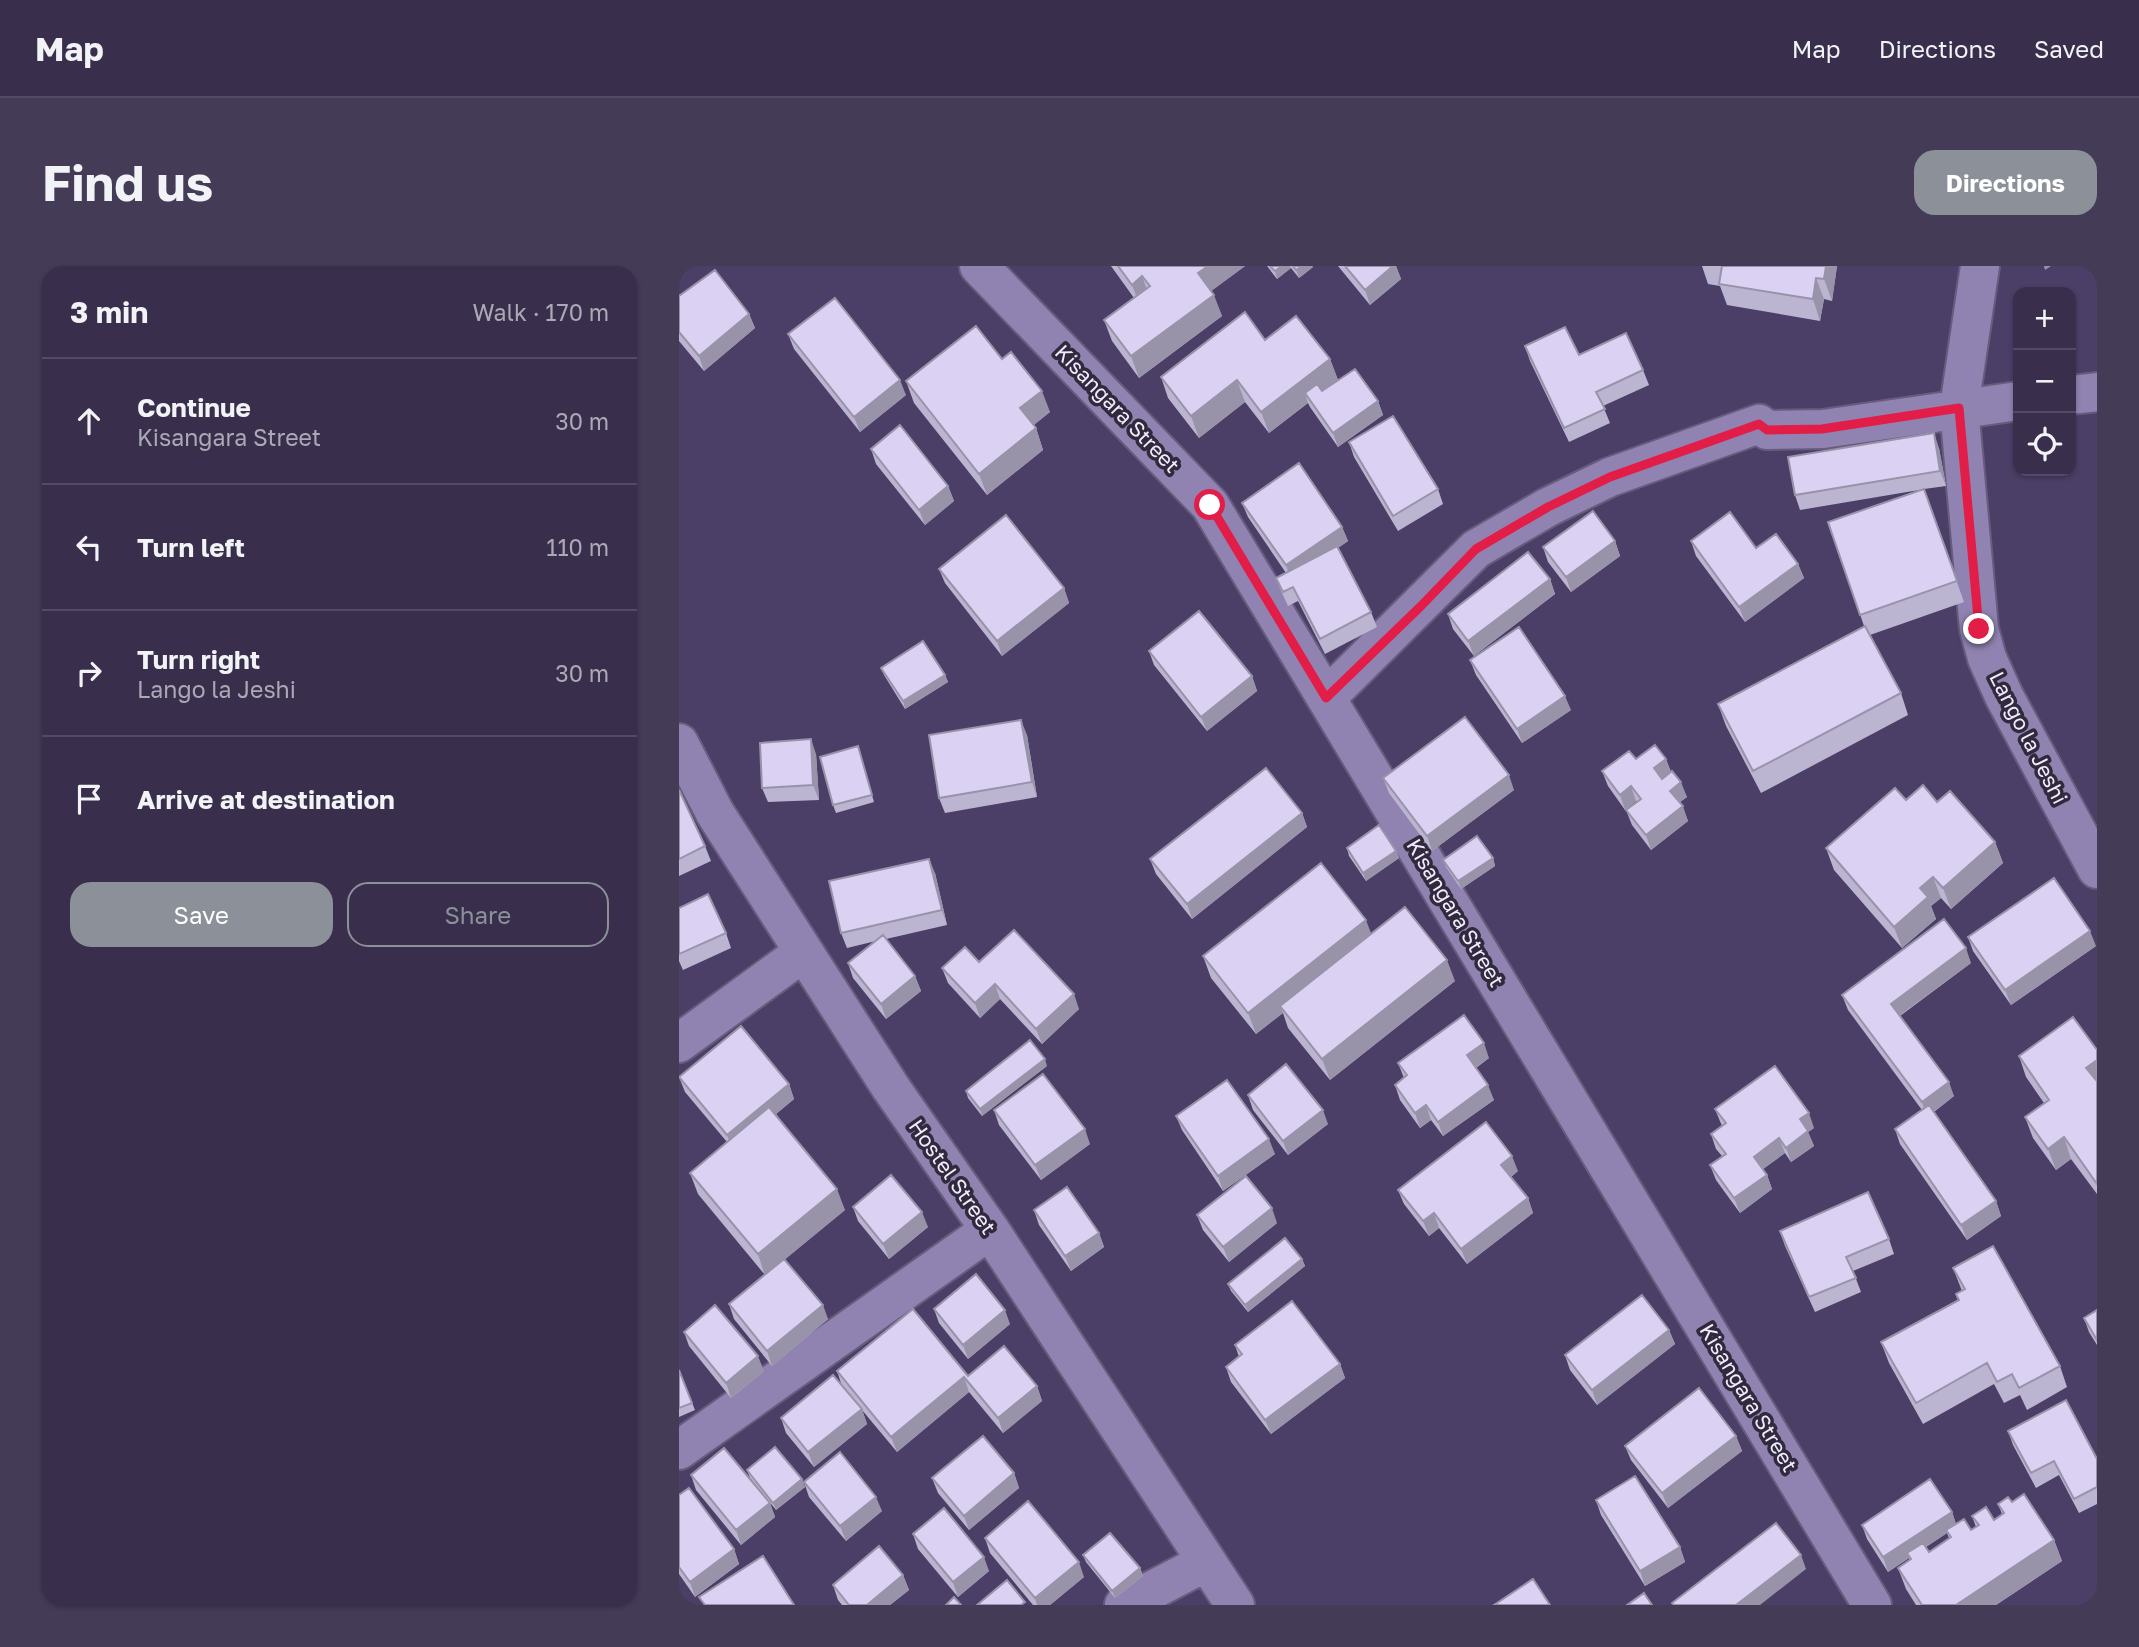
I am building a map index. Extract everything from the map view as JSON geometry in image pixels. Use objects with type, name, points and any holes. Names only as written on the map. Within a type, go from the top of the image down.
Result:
[{"type":"street","name":"Kisangara Street","points":[[979,266],[1210,505],[1872,1605]]},
{"type":"street","name":"Lango la Jeshi","points":[[1980,266],[1959,408],[1979,629],[1987,658],[2004,696],[2097,869]]},
{"type":"street","points":[[2076,394],[2097,392]]},
{"type":"street","points":[[1326,698],[1476,549],[1548,507],[1610,477],[1759,424],[1767,430],[1822,429],[2013,402]]},
{"type":"street","name":"Hostel Street","points":[[679,743],[715,813],[891,1088],[990,1230],[1235,1605]]},
{"type":"street","points":[[679,1043],[804,952]]},
{"type":"street","points":[[679,1450],[990,1230]]},
{"type":"street","points":[[1124,1605],[1206,1562]]},
{"type":"building","points":[[1118,266],[1208,266],[1198,273],[1214,295],[1131,356],[1104,320],[1150,286],[1142,276],[1132,285]]},
{"type":"building","points":[[1345,266],[1393,266],[1365,290]]},
{"type":"building","points":[[1722,266],[1826,266],[1824,279],[1816,278],[1813,299],[1719,284]]},
{"type":"building","points":[[715,270],[749,314],[699,356],[679,332],[679,296]]},
{"type":"building","points":[[835,298],[900,380],[854,417],[788,334]]},
{"type":"building","points":[[1245,312],[1265,340],[1296,316],[1330,359],[1261,412],[1237,380],[1191,416],[1161,377]]},
{"type":"building","points":[[976,326],[1002,359],[1011,352],[1042,391],[1020,408],[1036,428],[979,474],[906,381]]},
{"type":"building","points":[[1565,327],[1579,355],[1626,333],[1643,370],[1596,392],[1605,409],[1564,428],[1525,346]]},
{"type":"building","points":[[1355,369],[1378,401],[1333,433],[1305,393],[1317,384],[1322,391]]},
{"type":"building","points":[[1393,416],[1438,489],[1393,516],[1349,442]]},
{"type":"building","points":[[900,425],[948,486],[919,510],[871,449]]},
{"type":"building","points":[[1934,433],[1940,471],[1795,495],[1788,457]]},
{"type":"building","points":[[1299,463],[1342,527],[1286,565],[1242,503]]},
{"type":"building","points":[[1924,489],[1957,581],[1860,615],[1828,522]]},
{"type":"building","points":[[1593,511],[1615,541],[1566,577],[1543,547]]},
{"type":"building","points":[[1730,512],[1756,548],[1776,534],[1798,564],[1739,607],[1691,541]]},
{"type":"building","points":[[1006,515],[1064,588],[997,641],[939,569]]},
{"type":"building","points":[[1337,546],[1371,612],[1320,639],[1293,587],[1283,592],[1276,578]]},
{"type":"building","points":[[1528,552],[1550,579],[1468,641],[1448,614]]},
{"type":"building","points":[[1199,611],[1252,676],[1201,717],[1149,651]]},
{"type":"building","points":[[1865,626],[1901,693],[1753,771],[1718,704]]},
{"type":"building","points":[[1519,627],[1565,696],[1517,729],[1470,660]]},
{"type":"building","points":[[923,641],[945,675],[903,701],[881,668]]},
{"type":"building","points":[[1465,717],[1509,775],[1427,836],[1383,778]]},
{"type":"building","points":[[1021,720],[1032,782],[939,798],[929,735]]},
{"type":"building","points":[[811,739],[813,785],[762,788],[760,743]]},
{"type":"building","points":[[1655,745],[1666,759],[1654,768],[1662,779],[1672,771],[1681,782],[1670,791],[1683,806],[1646,835],[1626,810],[1641,799],[1631,786],[1620,795],[1602,771],[1629,751],[1636,759]]},
{"type":"building","points":[[858,746],[872,795],[833,805],[820,757]]},
{"type":"building","points":[[1266,768],[1302,813],[1187,904],[1150,859]]},
{"type":"building","points":[[1923,785],[1937,802],[1950,791],[1995,842],[1943,888],[1933,877],[1920,888],[1928,897],[1894,927],[1826,848],[1895,788],[1906,800]]},
{"type":"building","points":[[679,790],[705,846],[679,859]]},
{"type":"building","points":[[1379,825],[1396,851],[1363,873],[1347,848]]},
{"type":"building","points":[[1477,836],[1493,858],[1458,881],[1443,860]]},
{"type":"building","points":[[929,859],[942,910],[841,933],[829,881]]},
{"type":"building","points":[[1321,863],[1366,920],[1248,1013],[1203,956]]},
{"type":"building","points":[[2054,878],[2090,931],[2005,990],[1968,937]]},
{"type":"building","points":[[708,894],[726,933],[679,954],[679,908]]},
{"type":"building","points":[[1405,907],[1447,960],[1322,1059],[1280,1006]]},
{"type":"building","points":[[1944,919],[1966,948],[1891,1004],[1949,1082],[1922,1102],[1842,995]]},
{"type":"building","points":[[1014,930],[1074,994],[1036,1029],[995,984],[975,1003],[942,968],[965,947],[979,962]]},
{"type":"building","points":[[883,935],[915,976],[881,1004],[848,963]]},
{"type":"building","points":[[1464,1015],[1484,1043],[1467,1055],[1488,1085],[1438,1122],[1426,1105],[1415,1113],[1395,1085],[1407,1075],[1398,1063]]},
{"type":"building","points":[[2073,1017],[2097,1050],[2097,1060],[2086,1068],[2097,1079],[2097,1184],[2064,1137],[2048,1149],[2025,1117],[2049,1100],[2019,1056]]},
{"type":"building","points":[[741,1026],[789,1084],[727,1135],[679,1077]]},
{"type":"building","points":[[1030,1040],[1045,1059],[980,1109],[966,1091]]},
{"type":"building","points":[[1286,1064],[1323,1110],[1283,1141],[1248,1095]]},
{"type":"building","points":[[1775,1066],[1809,1113],[1800,1119],[1808,1131],[1786,1148],[1779,1138],[1754,1157],[1767,1175],[1734,1198],[1710,1165],[1726,1154],[1711,1134],[1726,1123],[1715,1109]]},
{"type":"building","points":[[1043,1074],[1085,1129],[1035,1165],[994,1110]]},
{"type":"building","points":[[1227,1080],[1269,1139],[1218,1176],[1176,1116]]},
{"type":"building","points":[[1929,1105],[1996,1201],[1961,1225],[1895,1129]]},
{"type":"building","points":[[769,1107],[837,1189],[758,1254],[690,1173]]},
{"type":"building","points":[[1486,1122],[1512,1156],[1501,1165],[1528,1198],[1461,1249],[1434,1213],[1423,1221],[1398,1190]]},
{"type":"building","points":[[891,1175],[922,1212],[883,1244],[853,1207]]},
{"type":"building","points":[[1246,1176],[1272,1208],[1223,1247],[1197,1215]]},
{"type":"building","points":[[1067,1187],[1099,1233],[1065,1256],[1034,1210]]},
{"type":"building","points":[[1868,1192],[1889,1239],[1846,1257],[1856,1278],[1809,1297],[1780,1231]]},
{"type":"building","points":[[1285,1238],[1302,1259],[1245,1305],[1228,1284]]},
{"type":"building","points":[[1993,1246],[2060,1366],[2019,1388],[2012,1374],[1997,1382],[1987,1363],[1916,1403],[1881,1342],[1959,1300],[1956,1294],[1965,1289],[1953,1268]]},
{"type":"building","points":[[784,1259],[823,1305],[767,1351],[729,1304]]},
{"type":"building","points":[[976,1274],[1005,1310],[963,1345],[934,1309]]},
{"type":"building","points":[[1642,1295],[1669,1330],[1592,1390],[1565,1355]]},
{"type":"building","points":[[1292,1301],[1340,1364],[1265,1420],[1226,1367],[1242,1354],[1235,1345]]},
{"type":"building","points":[[715,1305],[758,1356],[726,1383],[684,1332]]},
{"type":"building","points":[[913,1309],[968,1376],[1004,1346],[1037,1386],[998,1418],[964,1377],[891,1437],[837,1371]]},
{"type":"building","points":[[2097,1310],[2097,1340],[2084,1318]]},
{"type":"building","points":[[679,1370],[692,1403],[679,1408]]},
{"type":"building","points":[[833,1375],[862,1409],[808,1452],[781,1418]]},
{"type":"building","points":[[1699,1388],[1736,1436],[1662,1493],[1625,1446]]},
{"type":"building","points":[[2066,1400],[2097,1459],[2097,1487],[2074,1499],[2054,1461],[2031,1473],[2008,1431]]},
{"type":"building","points":[[983,1436],[1014,1473],[964,1516],[932,1478]]},
{"type":"building","points":[[775,1447],[802,1479],[773,1503],[747,1470]]},
{"type":"building","points":[[724,1448],[770,1503],[736,1530],[691,1475]]},
{"type":"building","points":[[840,1452],[876,1497],[840,1526],[804,1482]]},
{"type":"building","points":[[1635,1476],[1680,1547],[1640,1571],[1596,1500]]},
{"type":"building","points":[[1930,1479],[1952,1512],[1883,1557],[1862,1525]]},
{"type":"building","points":[[689,1488],[734,1549],[690,1582],[679,1567],[679,1495]]},
{"type":"building","points":[[2024,1494],[2054,1540],[1956,1605],[1922,1605],[1898,1568],[1911,1559],[1907,1553],[1923,1543],[1929,1552],[1951,1537],[1946,1530],[1964,1519],[1971,1530],[1979,1525],[1972,1516],[1986,1507],[1994,1520],[2004,1513],[1998,1504],[2008,1497],[2012,1502]]},
{"type":"building","points":[[1028,1501],[1079,1562],[1035,1598],[985,1538]]},
{"type":"building","points":[[944,1508],[984,1557],[953,1582],[913,1534]]},
{"type":"building","points":[[1776,1523],[1801,1555],[1736,1605],[1672,1603]]},
{"type":"building","points":[[1110,1533],[1140,1568],[1112,1591],[1083,1555]]},
{"type":"building","points":[[879,1546],[903,1575],[867,1605],[849,1605],[833,1585]]},
{"type":"building","points":[[763,1556],[794,1605],[705,1605],[699,1597]]},
{"type":"building","points":[[1533,1579],[1550,1605],[1494,1605]]},
{"type":"building","points":[[1007,1580],[1025,1602],[1021,1605],[977,1605]]},
{"type":"building","points":[[1644,1593],[1652,1605],[1627,1605]]},
{"type":"building","points":[[954,1597],[961,1605],[946,1605]]},
{"type":"route","points":[[1210,505],[1326,698],[1476,549],[1548,507],[1610,477],[1759,424],[1767,430],[1822,429],[1959,408],[1979,629]]}]
